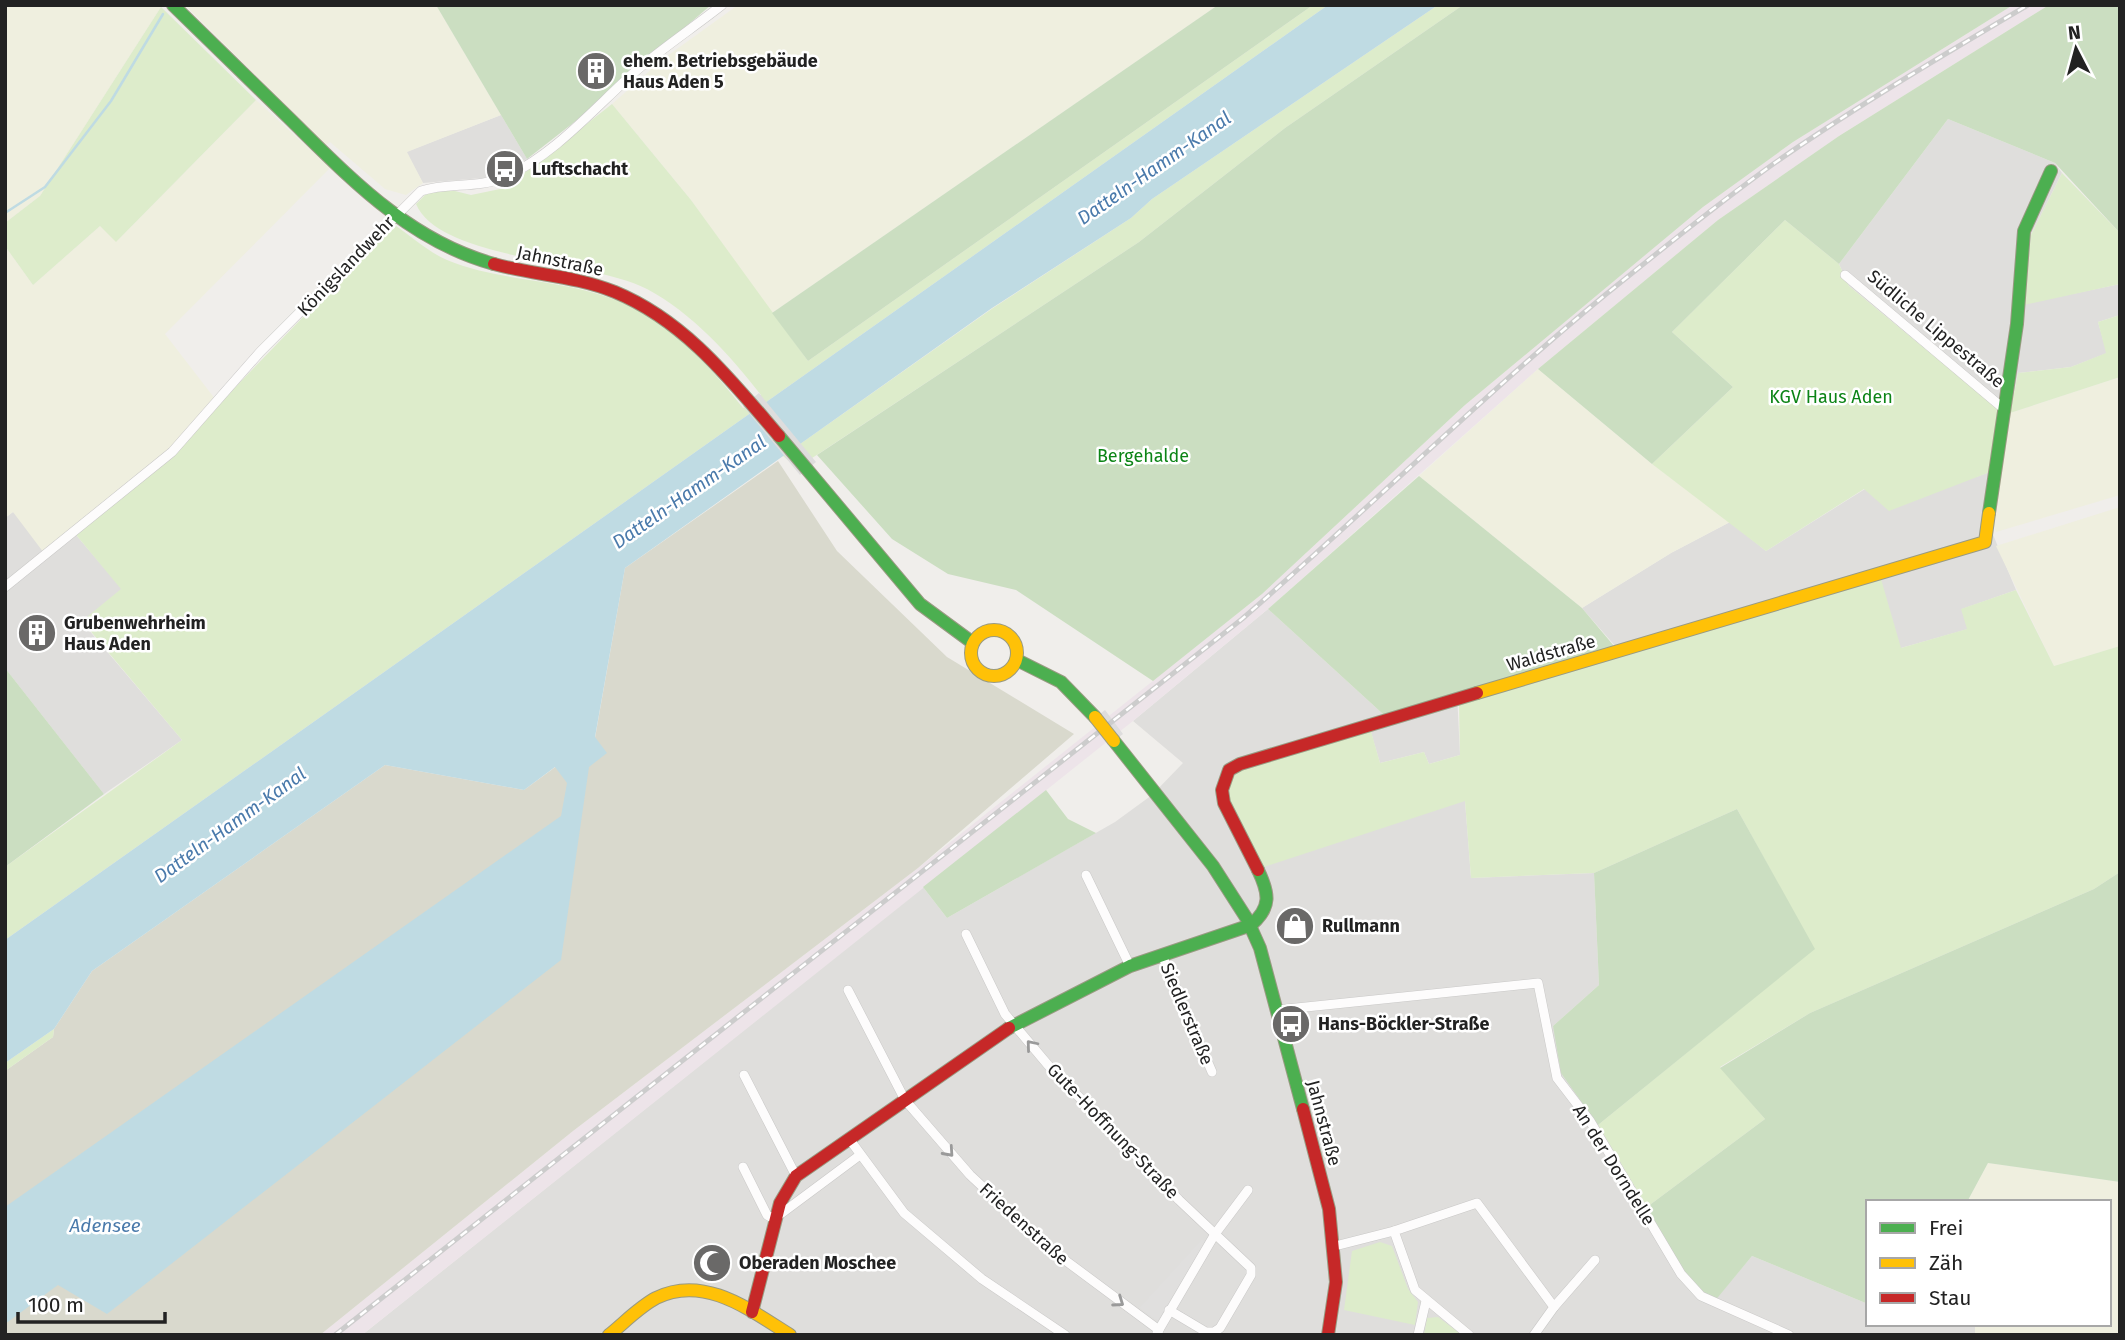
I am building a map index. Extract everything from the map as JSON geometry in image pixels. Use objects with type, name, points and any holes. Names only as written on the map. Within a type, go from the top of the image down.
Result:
[{"type":"street","name":"Jahnstraße","points":[[173,5],[394,217],[428,240],[468,257],[594,284],[639,302],[699,345],[920,604],[973,643]]},
{"type":"street","name":"Königslandwehr","points":[[5,587],[172,452],[260,352],[307,308],[421,191],[445,185],[482,185],[507,177],[525,166],[639,69],[722,5]]},
{"type":"street","name":"Südliche Lippestraße","points":[[1985,542],[2017,324],[2024,231],[2051,172]]},
{"type":"street","name":"Südliche Lippestraße","points":[[1845,275],[2004,409]]},
{"type":"street","name":"Waldstraße","points":[[1251,925],[1264,913],[1269,896],[1257,866],[1224,803],[1222,790],[1229,770],[1240,764],[1985,542]]},
{"type":"street","points":[[990,630],[1005,632],[1014,641],[1017,660],[1003,675],[983,674],[971,657],[973,643],[977,637],[990,630]]},
{"type":"street","name":"Jahnstraße","points":[[1017,660],[1061,682],[1096,718],[1216,869],[1251,925],[1277,1010],[1329,1209],[1335,1246],[1336,1282],[1328,1335]]},
{"type":"street","points":[[1086,875],[1130,965]]},
{"type":"street","points":[[752,1312],[769,1250],[774,1219],[788,1186],[796,1176],[1014,1025],[1130,965],[1251,925]]},
{"type":"street","points":[[966,933],[1005,1014],[1014,1025]]},
{"type":"street","name":"Siedlerstraße","points":[[1162,955],[1212,1072]]},
{"type":"street","name":"An der Dorndelle","points":[[1277,1010],[1538,983],[1557,1078],[1590,1121],[1681,1274],[1701,1296],[1789,1335]]},
{"type":"street","points":[[848,990],[905,1100]]},
{"type":"street","name":"Gute-Hoffnung-Straße","points":[[1014,1025],[1080,1101],[1251,1268],[1251,1275],[1220,1328],[1214,1332],[1206,1332],[1169,1310]]},
{"type":"street","points":[[744,1076],[796,1176]]},
{"type":"street","name":"Friedenstraße","points":[[905,1100],[970,1175],[1007,1211],[1087,1279],[1158,1332]]},
{"type":"street","points":[[850,1140],[904,1213],[990,1285],[1065,1335]]},
{"type":"street","points":[[774,1219],[860,1155]]},
{"type":"street","points":[[743,1167],[767,1215],[774,1219]]},
{"type":"street","points":[[1158,1332],[1215,1234],[1248,1190]]},
{"type":"street","points":[[1335,1246],[1394,1231],[1477,1203],[1554,1307]]},
{"type":"street","points":[[1394,1231],[1415,1290],[1469,1335]]},
{"type":"street","points":[[1534,1335],[1554,1307],[1595,1260]]},
{"type":"street","points":[[609,1335],[656,1299],[678,1291],[711,1292],[790,1335]]},
{"type":"street","points":[[1418,1335],[1426,1301]]},
{"type":"shaded area","points":[[2013,5],[2049,5],[1839,136],[1718,220],[1538,369],[1268,609],[1133,721],[362,1335],[320,1335],[573,1131],[918,868],[1262,594],[1465,405],[1703,207],[1793,142]]},
{"type":"shaded area","points":[[501,115],[527,159],[494,177],[423,183],[406,152]]},
{"type":"shaded area","points":[[1948,119],[2055,163],[2062,173],[2031,235],[2024,304],[2120,284],[2120,315],[2098,322],[2107,353],[2071,367],[2018,373],[2010,413],[1998,409],[1849,286],[1839,264]]},
{"type":"shaded area","points":[[778,461],[837,551],[947,657],[1074,734],[918,868],[573,1131],[320,1335],[5,1335],[5,1071],[53,1037],[54,1029],[92,971],[385,765],[524,790],[595,738],[625,568]]},
{"type":"shaded area","points":[[1990,472],[1984,513],[2016,590],[1962,609],[1968,629],[1901,648],[1623,655],[1582,608],[1671,553],[1730,522],[1766,551],[1865,489],[1947,487]]},
{"type":"shaded area","points":[[13,512],[76,535],[122,589],[82,622],[182,740],[104,794],[5,668],[5,518]]},
{"type":"shaded area","points":[[1268,609],[1384,715],[1457,693],[1460,755],[1429,764],[1424,752],[1380,763],[1370,729],[1239,770],[1465,801],[1471,878],[1594,873],[1599,985],[1553,1026],[1590,1112],[1647,1207],[1681,1274],[1714,1301],[1752,1256],[1866,1303],[1866,1326],[1975,1326],[1975,1335],[362,1335],[923,887],[947,918],[1115,822],[1152,795],[1183,763],[1133,721]]},
{"type":"shaded area","points":[[1202,1239],[1206,1242],[1158,1321],[1139,1308]]},
{"type":"green space","points":[[5,5],[161,7],[40,196],[5,223]]},
{"type":"green space","points":[[185,5],[436,5],[501,115],[407,152],[423,183],[406,195],[385,189],[330,142],[326,145]]},
{"type":"green space","points":[[436,5],[711,5],[577,120],[527,159]]},
{"type":"green space","points":[[738,5],[1218,5],[772,313],[691,200],[612,104],[663,59]]},
{"type":"green space","points":[[1218,5],[1313,5],[808,361],[772,313]]},
{"type":"green space","points":[[1313,5],[1328,5],[5,940],[5,867],[182,740],[82,621],[121,589],[72,530],[144,472],[219,404],[393,224],[433,253],[466,267],[579,289],[621,302],[680,339],[713,372],[743,408],[761,395],[709,336],[664,299],[622,279],[520,257],[454,237],[431,223],[416,204],[425,195],[438,190],[451,190],[471,195],[505,188],[612,104],[691,200],[808,361]]},
{"type":"green space","points":[[1438,5],[1463,5],[1285,128],[1139,242],[797,468],[783,456],[993,308],[1131,218],[1152,199]]},
{"type":"green space","name":"Bergehalde","points":[[1463,5],[2013,5],[1793,142],[1703,207],[1465,405],[1262,594],[1153,681],[1016,590],[948,574],[892,539],[817,455],[1139,242],[1285,128]]},
{"type":"green space","points":[[2049,5],[2120,5],[2120,233],[2055,163],[1948,119],[1839,264],[1785,220],[1672,332],[1733,387],[1652,464],[1538,369],[1718,220],[1839,136]]},
{"type":"green space","points":[[161,7],[256,100],[116,242],[100,226],[33,285],[5,246],[5,223],[40,196]]},
{"type":"green space","points":[[256,100],[330,168],[165,334],[219,404],[146,475],[47,557],[13,512],[5,518],[5,246],[33,285],[100,226],[117,241]]},
{"type":"green space","points":[[2062,173],[2120,233],[2120,284],[2024,305],[2031,235]]},
{"type":"green space","name":"KGV Haus Aden","points":[[1785,220],[1839,264],[1849,286],[1998,409],[1990,472],[1889,511],[1864,489],[1766,551],[1652,464],[1733,387],[1672,332]]},
{"type":"green space","points":[[2120,315],[2120,377],[2010,413],[2018,373],[2071,367],[2106,353],[2098,322]]},
{"type":"green space","points":[[1538,369],[1652,464],[1730,522],[1671,553],[1582,608],[1419,476]]},
{"type":"green space","points":[[2120,377],[2120,495],[1996,532],[1992,521],[2010,413]]},
{"type":"green space","points":[[1419,476],[1582,608],[1614,646],[1384,715],[1268,609]]},
{"type":"green space","points":[[2120,507],[2120,646],[2054,666],[1996,546]]},
{"type":"green space","points":[[1881,579],[1901,648],[1967,629],[1961,609],[2016,590],[2054,666],[2120,646],[2120,872],[2094,889],[1810,1013],[1720,1067],[1765,1119],[1647,1207],[1598,1125],[1814,949],[1737,809],[1594,873],[1471,878],[1465,801],[1264,867],[1228,796],[1230,781],[1239,770],[1370,728],[1380,763],[1424,752],[1429,764],[1460,755],[1459,703]]},
{"type":"green space","points":[[5,668],[104,794],[5,867]]},
{"type":"green space","points":[[1046,790],[1068,819],[1096,833],[947,918],[923,887]]},
{"type":"green space","points":[[1737,809],[1815,949],[1598,1125],[1561,1073],[1553,1026],[1599,985],[1594,873]]},
{"type":"green space","points":[[2120,872],[2120,1182],[1988,1163],[1968,1200],[1866,1200],[1866,1303],[1752,1256],[1714,1302],[1681,1274],[1647,1207],[1765,1119],[1720,1068],[1810,1013],[2094,889]]},
{"type":"green space","points":[[54,1029],[53,1037],[5,1071],[5,1063]]},
{"type":"green space","points":[[1988,1163],[2120,1182],[2120,1335],[1975,1335],[1975,1326],[2111,1326],[2111,1200],[1968,1200]]},
{"type":"green space","points":[[1380,1242],[1392,1246],[1408,1289],[1418,1302],[1415,1325],[1344,1310],[1352,1251]]},
{"type":"green space","points":[[1438,1317],[1462,1335],[1424,1335],[1427,1318]]},
{"type":"water","points":[[1328,5],[1438,5],[1152,199],[1131,218],[992,308],[625,568],[595,737],[607,753],[589,767],[561,960],[107,1314],[58,1285],[5,1324],[5,1207],[561,816],[567,783],[555,767],[524,790],[385,765],[92,971],[54,1029],[5,1063],[5,940]]},
{"type":"pier","points":[[759,393],[816,462],[800,475],[743,406]]},
{"type":"pier","points":[[1105,710],[1123,734],[1108,745],[1090,722]]},
{"type":"waterway","points":[[5,213],[45,187],[111,101],[163,14]]},
{"type":"railway","points":[[335,1335],[1242,619],[1513,374],[1689,227],[1807,141],[1900,81],[2028,5]]},
{"type":"traffic: fast","points":[[173,5],[337,165],[384,206],[435,240],[494,264]]},
{"type":"traffic: fast","points":[[1989,513],[2017,324],[2024,231],[2051,171]]},
{"type":"traffic: fast","points":[[779,436],[920,604],[973,643]]},
{"type":"traffic: fast","points":[[1017,660],[1061,682],[1095,717]]},
{"type":"traffic: fast","points":[[1114,741],[1213,866],[1247,919],[1260,948],[1303,1109]]},
{"type":"traffic: fast","points":[[1009,1028],[1130,966],[1251,925],[1263,912],[1266,899],[1265,886],[1258,870]]},
{"type":"traffic: slow","points":[[1477,693],[1985,542],[1989,513]]},
{"type":"traffic: slow","points":[[994,630],[1011,636],[1017,653],[1011,670],[994,676],[977,670],[971,653],[977,636],[994,630]]},
{"type":"traffic: slow","points":[[1095,717],[1114,741]]},
{"type":"traffic: slow","points":[[609,1335],[656,1298],[692,1290],[726,1298],[790,1335]]},
{"type":"traffic: jam","points":[[494,264],[585,282],[640,304],[663,319],[705,354],[779,436]]},
{"type":"traffic: jam","points":[[1258,870],[1224,803],[1222,790],[1229,770],[1240,764],[1477,693]]},
{"type":"traffic: jam","points":[[752,1312],[780,1203],[796,1176],[1009,1028]]},
{"type":"traffic: jam","points":[[1303,1109],[1329,1209],[1336,1282],[1328,1335]]},
{"type":"place","name":"ehem. Betriebsgebäude Haus Aden 5","points":[[596,71]]},
{"type":"place","name":"Luftschacht","points":[[505,169]]},
{"type":"place","name":"Grubenwehrheim Haus Aden","points":[[37,633]]},
{"type":"place","name":"Rullmann","points":[[1295,926]]},
{"type":"place","name":"Hans-Böckler-Straße","points":[[1291,1024]]},
{"type":"place","name":"Oberaden Moschee","points":[[712,1263]]},
{"type":"water label","name":"Datteln-Hamm-Kanal","points":[[1154,168]]},
{"type":"water label","name":"Datteln-Hamm-Kanal","points":[[689,492]]},
{"type":"water label","name":"Datteln-Hamm-Kanal","points":[[230,825]]},
{"type":"water label","name":"Adensee","points":[[105,1225]]}]
